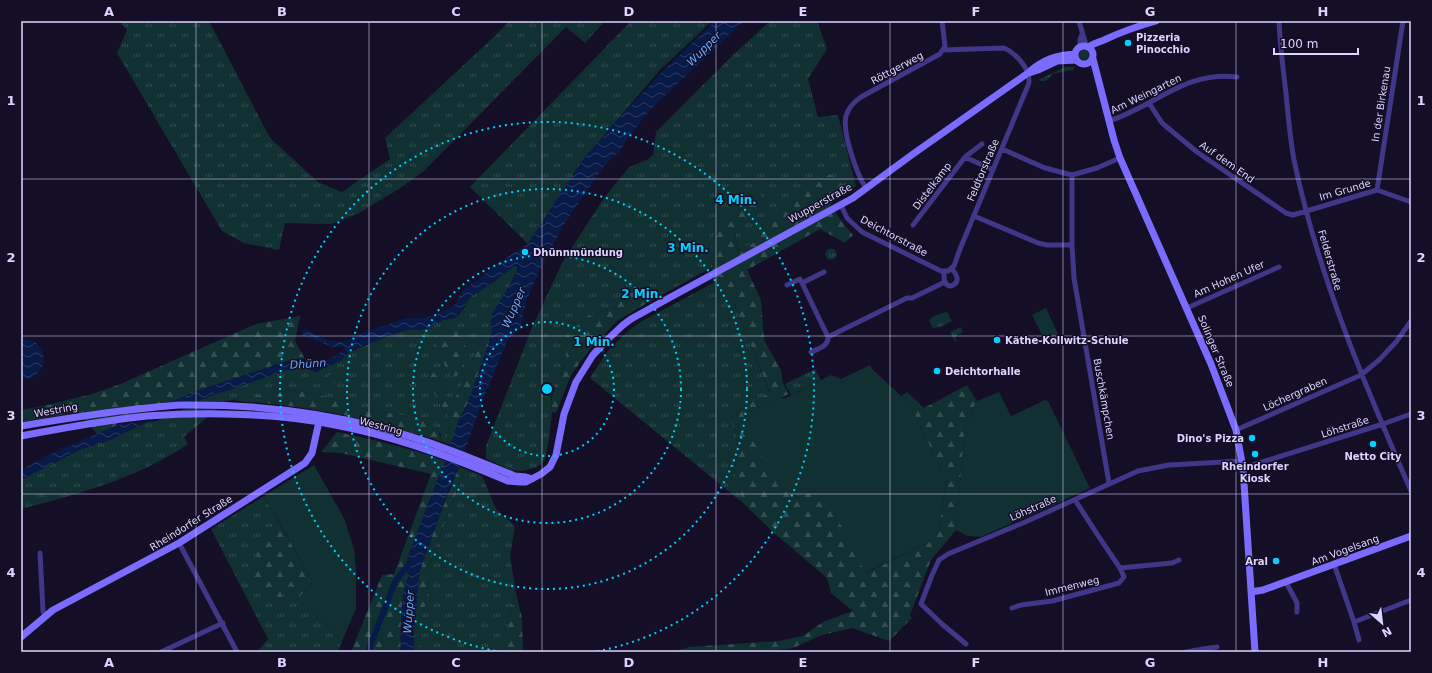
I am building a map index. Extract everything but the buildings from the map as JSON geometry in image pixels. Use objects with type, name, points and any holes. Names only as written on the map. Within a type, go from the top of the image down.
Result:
[{"type":"main road","points":[[1096,73],[1086,64],[1080,63],[1076,57],[1077,49],[1087,47],[1128,30],[1156,21]]},
{"type":"main road","points":[[1086,64],[1093,59],[1087,47]]},
{"type":"main road","name":"Wupperstraße","points":[[320,418],[381,428],[496,472],[532,478],[545,471],[556,455],[564,414],[569,399],[576,382],[587,364],[606,340],[631,319],[853,198],[1036,66],[1049,59],[1076,57]]},
{"type":"main road","name":"Solinger Straße","points":[[1093,59],[1120,158],[1223,392],[1236,430],[1243,465],[1255,652]]},
{"type":"main road","name":"Westring","points":[[21,426],[82,416],[180,405],[239,406],[278,409],[320,418]]},
{"type":"main road","name":"Westring","points":[[21,436],[84,424],[152,416],[219,414],[320,418]]},
{"type":"main road","name":"Rheindorfer Straße","points":[[21,637],[53,610],[179,543],[305,463],[312,453],[320,418]]},
{"type":"main road","name":"Am Vogelsang","points":[[1251,592],[1263,590],[1286,582],[1411,536]]},
{"type":"street","points":[[942,21],[945,46],[943,50],[1004,48],[1011,51],[1028,73]]},
{"type":"street","points":[[1079,21],[1087,47]]},
{"type":"street","name":"Felderstraße","points":[[1279,21],[1288,116],[1294,157],[1306,211],[1331,296],[1361,375],[1411,491]]},
{"type":"street","name":"In der Birkenau","points":[[1377,190],[1403,21]]},
{"type":"street","name":"Röttgerweg","points":[[866,188],[861,181],[847,138],[845,121],[847,114],[854,102],[861,97],[936,57],[943,50]]},
{"type":"street","name":"Feldtorstraße","points":[[948,271],[954,266],[1029,83],[1028,73]]},
{"type":"street","name":"Am Weingarten","points":[[1109,121],[1124,116],[1177,87],[1201,79],[1225,75],[1237,77]]},
{"type":"street","name":"Auf dem End","points":[[1149,103],[1162,124],[1197,152],[1286,213],[1293,215],[1306,211]]},
{"type":"street","name":"Distelkamp","points":[[913,225],[965,157],[982,144]]},
{"type":"street","points":[[1002,149],[1045,168],[1072,175],[1097,168],[1120,158]]},
{"type":"street","name":"Distelkamp","points":[[965,157],[993,170]]},
{"type":"street","name":"Buschkämpchen","points":[[1072,175],[1072,245],[1075,286],[1109,483]]},
{"type":"street","name":"Im Grunde","points":[[1306,211],[1377,190],[1411,202]]},
{"type":"street","name":"Deichtorstraße","points":[[841,205],[855,227],[862,232],[907,255],[948,271]]},
{"type":"street","points":[[974,216],[1038,243],[1047,245],[1072,245]]},
{"type":"street","name":"Am Hohen Ufer","points":[[1187,308],[1279,267]]},
{"type":"street","points":[[828,337],[907,298],[912,298],[945,282],[948,271],[957,277],[956,283],[953,285],[949,286],[945,282]]},
{"type":"street","points":[[802,283],[824,272]]},
{"type":"street","points":[[787,285],[800,278],[828,337],[829,340],[827,344],[811,352]]},
{"type":"street","name":"Löchergraben","points":[[1236,430],[1361,375],[1379,360],[1396,342],[1411,321]]},
{"type":"street","name":"Löhstraße","points":[[966,644],[921,604],[939,560],[948,554],[1075,500],[1109,483],[1138,471],[1169,465],[1243,465],[1411,414]]},
{"type":"street","points":[[1075,500],[1120,568],[1172,563],[1179,560]]},
{"type":"street","points":[[179,543],[237,652]]},
{"type":"street","points":[[40,553],[43,611],[45,616]]},
{"type":"street","points":[[1334,564],[1359,640]]},
{"type":"street","name":"Immenweg","points":[[1012,608],[1022,605],[1052,601],[1119,584],[1124,577],[1120,568]]},
{"type":"street","points":[[1286,582],[1297,603],[1298,612]]},
{"type":"street","points":[[1354,622],[1411,600]]},
{"type":"street","points":[[161,652],[222,623]]},
{"type":"street","points":[[1186,652],[1217,647]]},
{"type":"green space","points":[[119,21],[209,21],[270,138],[318,182],[342,192],[390,159],[385,138],[497,34],[509,21],[605,21],[585,43],[566,27],[424,171],[399,189],[359,213],[331,224],[285,223],[279,250],[244,243],[222,231],[117,53],[127,30]]},
{"type":"green space","points":[[631,21],[712,21],[659,71],[582,161],[528,244],[470,187]]},
{"type":"green space","points":[[770,21],[817,21],[827,49],[808,79],[818,117],[838,115],[856,186],[848,189],[830,175],[756,241],[737,252],[735,230],[763,209],[760,193],[710,254],[711,268],[647,303],[646,288],[616,307],[587,316],[567,350],[566,361],[551,397],[552,412],[549,440],[545,458],[541,464],[535,468],[522,471],[511,470],[486,459],[486,446],[531,330],[562,263],[604,198],[629,167],[647,160],[653,155],[656,132],[734,54]]},
{"type":"green space","points":[[1082,50],[1086,50],[1088,51],[1088,59],[1082,60],[1079,57],[1079,53]]},
{"type":"green space","points":[[1065,67],[1075,67],[1073,70],[1052,74],[1050,78],[1046,80],[1038,80]]},
{"type":"green space","points":[[830,174],[848,189],[830,204],[853,235],[845,243],[820,229],[747,270],[761,300],[764,340],[781,370],[783,383],[789,394],[743,414],[796,498],[822,487],[866,573],[935,539],[939,531],[946,480],[909,403],[901,396],[907,392],[924,408],[967,385],[977,401],[965,427],[956,530],[931,560],[910,615],[912,618],[889,641],[852,628],[822,635],[793,648],[761,652],[671,652],[689,647],[778,641],[803,636],[823,622],[853,611],[831,593],[827,578],[773,532],[743,503],[729,453],[739,442],[730,418],[744,406],[770,393],[734,303],[716,287],[711,268],[710,254],[714,233],[751,191],[760,193],[763,209],[735,230],[737,252],[756,241],[758,228]]},
{"type":"green space","points":[[831,248],[835,250],[837,254],[835,258],[831,260],[827,258],[825,254],[827,250]]},
{"type":"green space","points":[[514,265],[517,266],[517,271],[505,294],[493,312],[492,326],[481,340],[459,391],[452,402],[443,393],[438,377],[428,369],[428,381],[442,408],[450,418],[447,437],[452,443],[451,445],[440,441],[441,434],[425,419],[358,408],[324,396],[293,390],[226,401],[184,437],[188,444],[169,456],[108,484],[21,509],[21,480],[79,450],[105,442],[167,413],[202,399],[295,367],[304,367],[316,372],[340,361],[348,353],[388,336],[406,330],[427,329],[443,320],[454,318],[458,316],[472,296],[492,283]]},
{"type":"green space","points":[[715,282],[716,287],[734,303],[770,394],[744,406],[730,418],[739,442],[729,453],[743,503],[590,378],[607,352],[626,333],[642,321]]},
{"type":"green space","points":[[647,288],[647,303],[617,321],[590,349],[571,375],[556,413],[552,412],[552,397],[554,389],[565,363],[566,349],[563,340],[587,316],[616,307],[619,297]]},
{"type":"green space","points":[[1046,308],[1058,334],[1045,341],[1032,315]]},
{"type":"green space","points":[[947,312],[952,321],[940,327],[933,328],[929,321],[937,315]]},
{"type":"green space","points":[[300,316],[295,341],[305,359],[293,359],[197,391],[97,434],[78,412],[21,422],[21,410],[92,394],[118,385],[256,324]]},
{"type":"green space","points":[[492,326],[487,349],[468,402],[458,422],[452,443],[447,437],[450,418],[442,408],[428,381],[428,368],[438,377],[443,393],[453,401],[459,391],[481,340]]},
{"type":"green space","points":[[451,327],[463,331],[465,354],[457,376],[451,377],[434,338],[440,331]]},
{"type":"green space","points":[[961,327],[963,332],[957,335],[955,338],[957,341],[955,342],[950,332]]},
{"type":"green space","points":[[870,365],[873,370],[909,403],[946,480],[939,531],[935,539],[865,573],[822,487],[796,498],[795,494],[792,495],[769,473],[743,414],[782,397],[784,399],[831,375],[841,379]]},
{"type":"green space","points":[[815,369],[821,380],[791,395],[785,384]]},
{"type":"green space","points":[[334,374],[336,380],[334,384],[317,384],[316,379]]},
{"type":"green space","points":[[293,390],[324,396],[358,408],[425,419],[436,428],[440,441],[386,425],[343,415],[290,406],[237,401],[235,399]]},
{"type":"green space","points":[[999,392],[1011,416],[1045,400],[1048,401],[1090,488],[980,537],[967,536],[956,530],[965,427],[977,401]]},
{"type":"green space","points":[[337,432],[405,448],[445,461],[407,559],[409,575],[404,591],[401,624],[401,652],[351,652],[382,575],[394,574],[431,474],[341,453],[321,452]]},
{"type":"green space","points":[[314,465],[344,518],[354,549],[356,570],[356,609],[342,641],[298,599],[313,581],[264,496]]},
{"type":"green space","points":[[459,467],[465,469],[427,569],[430,571],[425,607],[421,617],[421,652],[414,652],[414,633],[419,573]]},
{"type":"green space","points":[[465,469],[482,476],[496,509],[515,526],[510,556],[516,593],[503,639],[508,652],[421,652],[421,617],[425,607],[430,571],[427,569]]},
{"type":"green space","points":[[264,496],[278,521],[261,539],[283,606],[282,592],[290,586],[298,599],[342,641],[338,652],[257,652],[268,639],[211,529]]},
{"type":"green space","points":[[278,521],[313,581],[298,599],[290,586],[282,592],[283,606],[278,612],[252,575],[261,539]]},
{"type":"green space","points":[[516,593],[522,618],[523,652],[508,652],[503,639]]},
{"type":"water","points":[[715,21],[744,21],[650,110],[625,142],[620,151],[604,166],[565,223],[540,269],[526,302],[520,329],[512,335],[507,342],[483,399],[419,573],[414,633],[414,652],[401,652],[401,624],[404,591],[409,575],[407,572],[407,559],[487,349],[492,331],[491,322],[493,312],[505,294],[517,271],[516,265],[472,296],[461,312],[454,318],[443,320],[427,329],[406,330],[388,336],[348,352],[340,361],[320,370],[314,371],[304,367],[295,367],[202,399],[167,413],[105,442],[79,450],[21,480],[21,470],[55,452],[197,391],[293,359],[322,362],[337,355],[345,349],[345,347],[333,347],[301,335],[304,328],[322,338],[334,342],[340,342],[406,318],[424,318],[436,315],[456,304],[462,291],[503,260],[528,244],[582,161],[663,71]]},
{"type":"water","points":[[21,338],[31,340],[38,345],[44,360],[42,368],[37,374],[30,378],[21,379]]},
{"type":"pier","points":[[203,401],[156,421],[114,425],[166,402]]},
{"type":"waterway","points":[[368,652],[395,582],[412,560]]},
{"type":"place","name":"Pizzeria Pinocchio","points":[[1128,43]]},
{"type":"place","name":"Dhünnmündung","points":[[525,252]]},
{"type":"place","name":"Käthe-Kollwitz-Schule","points":[[997,340]]},
{"type":"place","name":"Deichtorhalle","points":[[937,371]]},
{"type":"place","name":"Dino's Pizza","points":[[1252,438]]},
{"type":"place","name":"Netto City","points":[[1373,444]]},
{"type":"place","name":"Rheindorfer Kiosk","points":[[1255,454]]},
{"type":"place","name":"Aral","points":[[1276,561]]},
{"type":"water label","name":"Wupper","points":[[704,49]]},
{"type":"water label","name":"Wupper","points":[[514,308]]},
{"type":"water label","name":"Dhünn","points":[[308,364]]},
{"type":"water label","name":"Wupper","points":[[409,612]]}]
